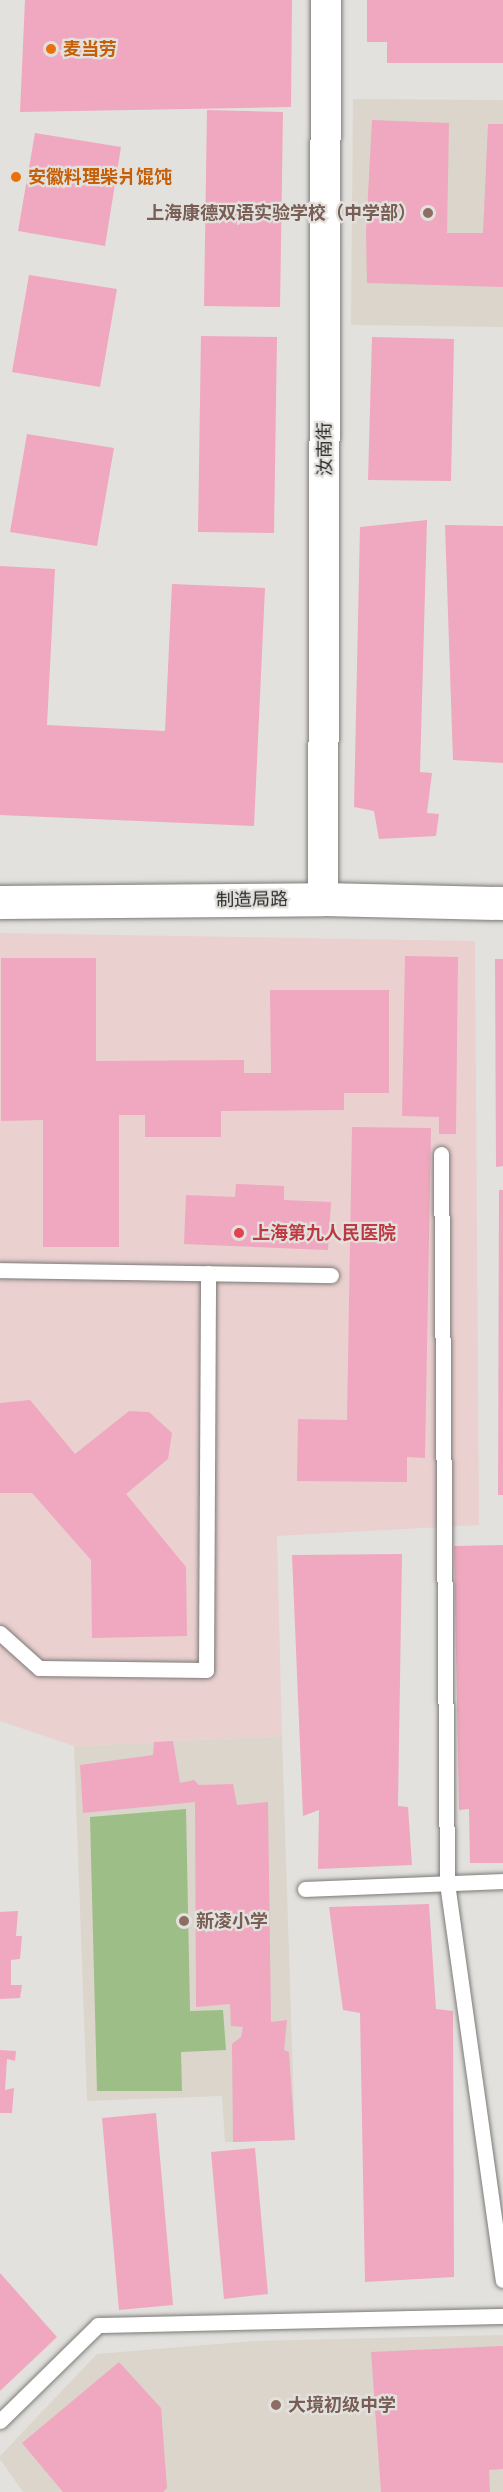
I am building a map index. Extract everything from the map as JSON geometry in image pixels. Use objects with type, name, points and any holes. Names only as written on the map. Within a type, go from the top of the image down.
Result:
[{"type":"street","name":"汝南街","points":[[323,899],[326,0]]},
{"type":"street","name":"制造局路","points":[[0,902],[323,899],[503,903]]},
{"type":"lane","points":[[441,1154],[447,1883],[503,2280]]},
{"type":"lane","points":[[0,1270],[331,1275]]},
{"type":"lane","points":[[0,1633],[39,1668],[206,1670],[208,1273]]},
{"type":"lane","points":[[305,1889],[503,1881]]},
{"type":"lane","points":[[0,2421],[98,2325],[503,2316]]},
{"type":"shaded area","name":"上海康德双语实验学校（中学部）","points":[[353,99],[503,100],[503,327],[351,325]]},
{"type":"shaded area","name":"上海第九人民医院","points":[[0,933],[475,941],[479,1525],[277,1536],[282,1736],[74,1746],[0,1721]]},
{"type":"shaded area","name":"新凌小学","points":[[282,1736],[295,2140],[225,2142],[222,2096],[87,2101],[74,1746]]},
{"type":"shaded area","name":"大境初级中学","points":[[503,2335],[503,2492],[23,2492],[0,2459],[0,2456],[97,2354],[254,2341]]},
{"type":"green space","points":[[186,1809],[190,2011],[223,2010],[226,2050],[181,2052],[182,2091],[97,2091],[90,1817]]},
{"type":"building","points":[[25,0],[292,0],[291,107],[20,112]]},
{"type":"building","points":[[367,0],[503,0],[503,63],[387,63],[387,42],[367,42]]},
{"type":"building","points":[[207,110],[283,112],[280,307],[204,306]]},
{"type":"building","points":[[372,120],[449,123],[447,233],[483,233],[488,124],[503,124],[503,287],[367,283],[366,232]]},
{"type":"building","points":[[35,133],[121,147],[105,246],[18,231]]},
{"type":"building","points":[[29,275],[117,289],[100,387],[12,372]]},
{"type":"building","points":[[201,336],[277,337],[274,533],[198,532]]},
{"type":"building","points":[[372,337],[454,339],[451,481],[368,480]]},
{"type":"building","points":[[27,434],[114,448],[97,546],[10,532]]},
{"type":"building","points":[[427,520],[420,772],[432,773],[427,813],[439,814],[436,836],[379,839],[374,811],[354,807],[360,527]]},
{"type":"building","points":[[445,525],[503,526],[503,763],[453,760]]},
{"type":"building","points":[[0,566],[55,569],[47,725],[165,731],[172,584],[265,588],[254,826],[0,815]]},
{"type":"building","points":[[405,956],[458,957],[456,1134],[439,1134],[439,1117],[402,1116]]},
{"type":"building","points":[[1,958],[96,958],[96,1061],[244,1060],[244,1073],[271,1073],[270,990],[389,990],[389,1093],[344,1093],[344,1110],[221,1111],[221,1137],[145,1137],[145,1115],[119,1115],[119,1247],[43,1247],[43,1120],[1,1121]]},
{"type":"building","points":[[495,959],[503,959],[503,1166],[496,1167]]},
{"type":"building","points":[[352,1127],[431,1128],[425,1458],[407,1457],[407,1482],[297,1481],[298,1419],[347,1420]]},
{"type":"building","points":[[236,1184],[284,1186],[284,1200],[331,1202],[328,1250],[184,1244],[186,1195],[235,1197]]},
{"type":"building","points":[[499,1190],[503,1190],[503,1495],[498,1495]]},
{"type":"building","points":[[30,1400],[75,1454],[129,1411],[149,1412],[172,1433],[168,1459],[126,1494],[186,1567],[187,1636],[92,1638],[91,1560],[32,1493],[0,1493],[0,1403]]},
{"type":"building","points":[[503,1545],[503,1863],[470,1863],[469,1809],[459,1810],[454,1546]]},
{"type":"building","points":[[402,1554],[398,1806],[408,1807],[412,1865],[318,1869],[319,1810],[303,1816],[292,1555]]},
{"type":"building","points":[[173,1741],[180,1783],[194,1780],[199,1785],[233,1784],[237,1805],[268,1802],[271,2022],[287,2020],[284,2050],[289,2052],[295,2140],[233,2142],[232,2044],[241,2037],[243,2027],[231,2026],[230,2004],[196,2007],[195,1802],[83,1813],[80,1765],[153,1755],[154,1742]]},
{"type":"building","points":[[429,1904],[436,2009],[453,2011],[454,2277],[365,2282],[360,2013],[343,2010],[329,1907]]},
{"type":"building","points":[[18,1911],[16,1936],[22,1936],[20,1959],[11,1960],[11,1985],[22,1985],[20,1998],[0,1999],[0,1912]]},
{"type":"building","points":[[0,2050],[16,2051],[15,2061],[7,2059],[5,2090],[14,2088],[12,2113],[0,2113]]},
{"type":"building","points":[[156,2113],[173,2305],[119,2310],[102,2118]]},
{"type":"building","points":[[255,2148],[268,2294],[224,2299],[211,2152]]},
{"type":"building","points":[[0,2273],[57,2337],[0,2391]]},
{"type":"building","points":[[503,2346],[503,2469],[489,2470],[490,2492],[381,2492],[371,2352]]},
{"type":"building","points":[[119,2362],[161,2408],[167,2488],[163,2492],[63,2492],[22,2443]]},
{"type":"place","name":"麦当劳","points":[[51,49]]},
{"type":"place","name":"安徽料理柴爿馄饨","points":[[16,177]]},
{"type":"place","name":"上海康德双语实验学校（中学部）","points":[[428,213]]},
{"type":"place","name":"上海第九人民医院","points":[[239,1233]]},
{"type":"place","name":"新凌小学","points":[[184,1921]]},
{"type":"place","name":"大境初级中学","points":[[276,2405]]}]
